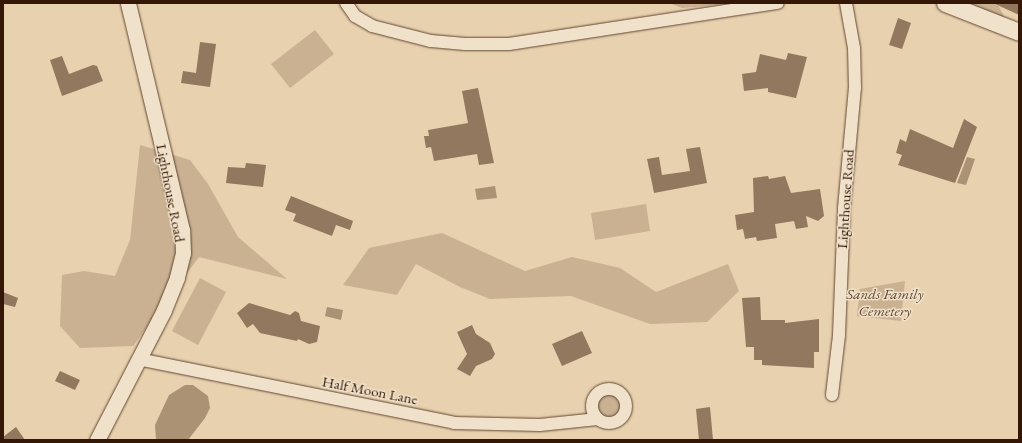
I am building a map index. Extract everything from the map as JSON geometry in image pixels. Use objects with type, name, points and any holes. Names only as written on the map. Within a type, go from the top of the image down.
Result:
[{"type":"main road","points":[[945,3],[1019,32]]},
{"type":"street","name":"Lighthouse Road","points":[[97,440],[178,277],[182,245],[169,170],[128,3]]},
{"type":"street","points":[[346,3],[355,16],[372,26],[431,41],[465,44],[509,44],[778,3]]},
{"type":"street","name":"Lighthouse Road","points":[[832,395],[839,335],[844,208],[855,88],[854,48],[846,3]]},
{"type":"street","name":"Half Moon Lane","points":[[138,359],[454,423],[540,425],[598,419]]},
{"type":"green space","points":[[669,3],[740,3],[682,8]]},
{"type":"green space","points":[[961,3],[997,3],[1006,20]]},
{"type":"green space","points":[[315,30],[334,54],[290,88],[271,64]]},
{"type":"green space","points":[[140,145],[190,160],[208,184],[238,237],[287,279],[199,257],[133,346],[80,348],[60,326],[62,275],[84,271],[115,276],[130,240]]},
{"type":"green space","points":[[646,204],[650,231],[595,240],[591,213]]},
{"type":"green space","points":[[442,233],[525,271],[572,257],[620,268],[656,292],[728,264],[739,291],[707,322],[650,324],[571,296],[490,299],[460,287],[416,264],[397,295],[343,285],[369,248]]},
{"type":"green space","points":[[200,278],[226,292],[198,345],[172,331]]},
{"type":"green space","name":"Sands Family Cemetery","points":[[905,281],[901,321],[857,316],[860,289]]},
{"type":"green space","points":[[609,393],[618,397],[622,406],[618,415],[609,419],[600,415],[596,406],[600,397]]},
{"type":"shaded area","points":[[967,157],[975,159],[966,185],[957,183]]},
{"type":"shaded area","points":[[495,186],[497,198],[477,200],[475,189]]},
{"type":"shaded area","points":[[327,307],[343,310],[341,320],[325,316]]},
{"type":"shaded area","points":[[185,385],[193,385],[208,396],[210,408],[205,418],[188,440],[156,440],[155,425],[169,395]]},
{"type":"building","points":[[993,3],[1019,3],[1019,15]]},
{"type":"building","points":[[898,18],[911,23],[902,49],[889,45]]},
{"type":"building","points":[[200,42],[216,44],[210,87],[181,83],[183,71],[196,73]]},
{"type":"building","points":[[788,53],[807,57],[796,98],[768,92],[768,88],[744,91],[742,74],[756,72],[760,54],[786,60]]},
{"type":"building","points":[[62,56],[69,74],[93,65],[97,66],[103,81],[62,96],[50,60]]},
{"type":"building","points":[[478,88],[494,163],[479,165],[477,154],[434,161],[431,147],[426,148],[424,136],[429,136],[428,130],[468,123],[462,91]]},
{"type":"building","points":[[964,119],[977,127],[955,183],[898,165],[902,155],[896,153],[900,139],[906,142],[910,129],[953,148]]},
{"type":"building","points":[[700,147],[707,183],[654,193],[647,159],[659,157],[662,175],[690,171],[686,149]]},
{"type":"building","points":[[246,163],[266,165],[263,187],[226,183],[228,167],[245,168]]},
{"type":"building","points":[[768,176],[769,179],[785,176],[791,193],[820,189],[824,216],[818,221],[806,216],[808,227],[796,229],[794,221],[775,224],[777,238],[757,241],[756,237],[745,239],[743,229],[737,230],[735,215],[754,212],[753,178]]},
{"type":"building","points":[[291,196],[353,221],[350,230],[336,225],[332,236],[293,221],[296,214],[285,210]]},
{"type":"building","points":[[3,292],[18,298],[15,307],[3,304]]},
{"type":"building","points":[[760,297],[761,320],[785,320],[785,323],[819,319],[819,352],[814,352],[814,368],[762,365],[762,360],[754,360],[754,347],[746,347],[742,298]]},
{"type":"building","points":[[249,303],[290,315],[295,311],[299,313],[301,321],[320,326],[317,342],[309,344],[298,339],[297,341],[260,333],[253,324],[247,328],[237,313]]},
{"type":"building","points":[[472,325],[476,334],[490,343],[495,354],[492,359],[476,366],[470,376],[457,369],[467,354],[457,332]]},
{"type":"building","points":[[582,331],[592,353],[562,366],[552,344]]},
{"type":"building","points":[[60,371],[80,380],[75,390],[55,381]]},
{"type":"building","points":[[710,407],[713,440],[699,440],[696,409]]},
{"type":"building","points":[[16,427],[25,440],[3,440],[3,437]]}]
